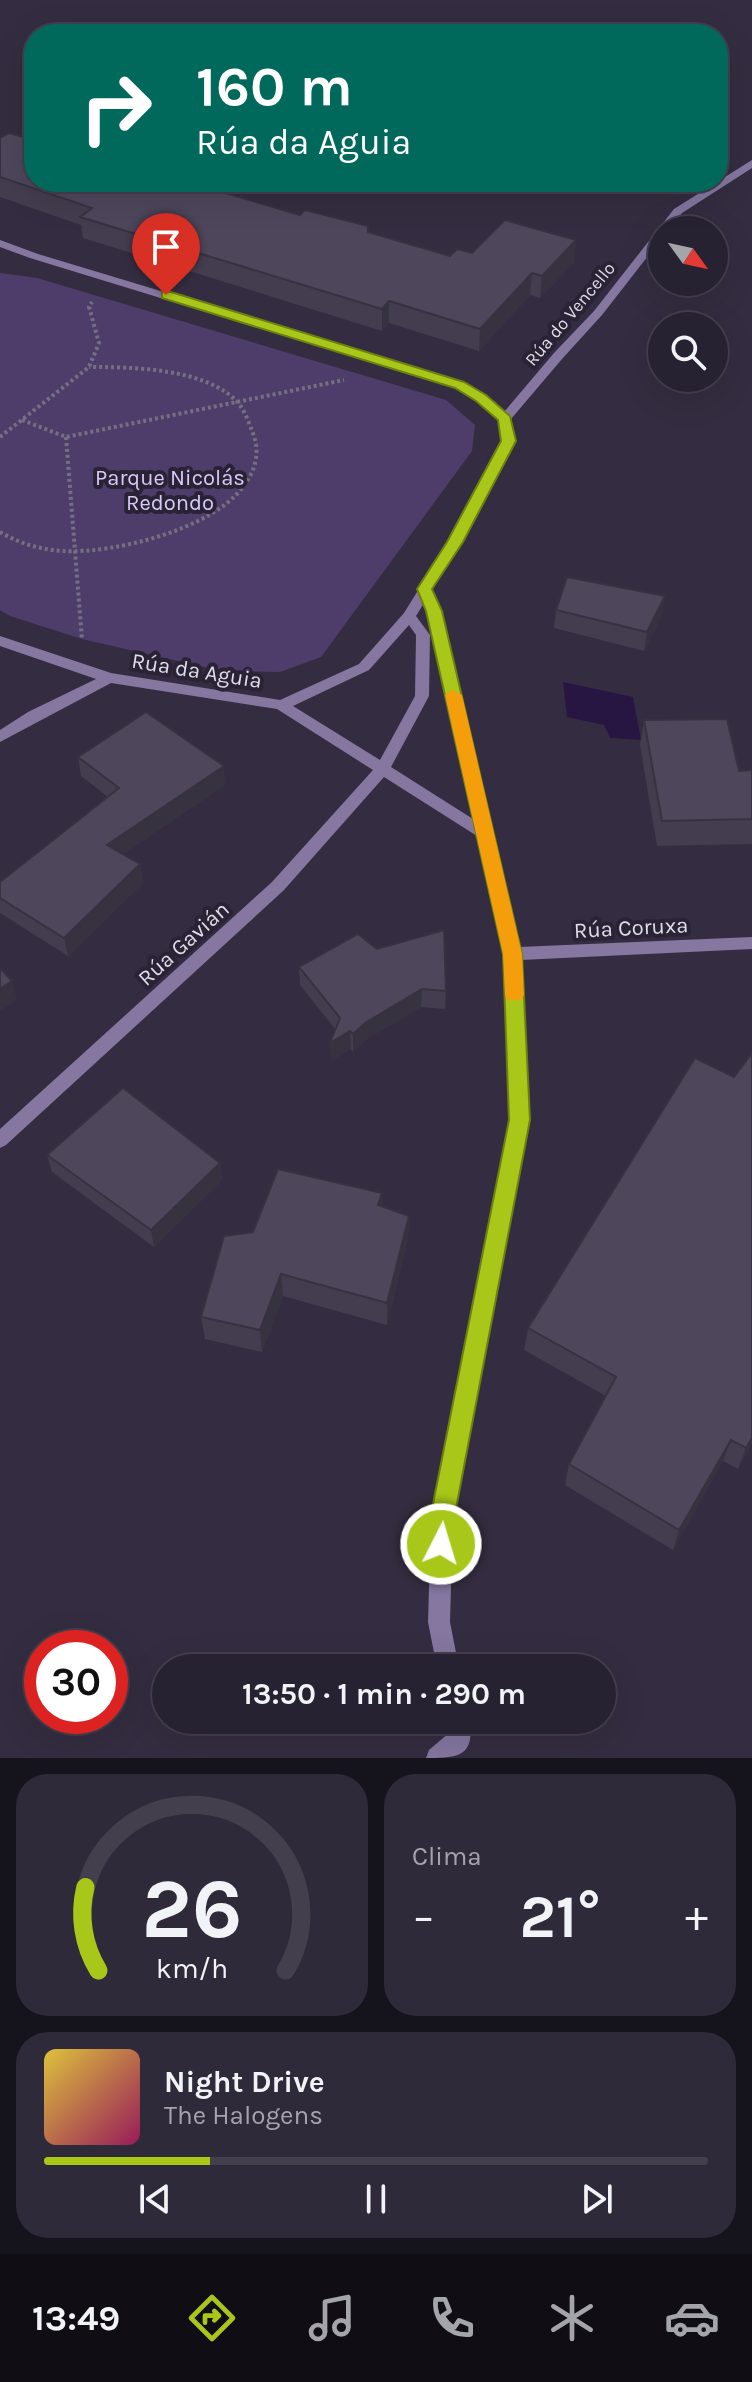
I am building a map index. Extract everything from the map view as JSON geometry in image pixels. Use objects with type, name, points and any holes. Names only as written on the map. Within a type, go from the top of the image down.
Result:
[{"type":"street","name":"Rúa do Vencello","points":[[728,179],[752,163]]},
{"type":"street","name":"Rúa do Vencello","points":[[674,216],[707,192]]},
{"type":"street","points":[[0,243],[459,385],[481,398],[505,419]]},
{"type":"street","name":"Rúa do Vencello","points":[[505,419],[598,313],[648,248]]},
{"type":"street","points":[[0,257],[34,256]]},
{"type":"street","name":"Rúa da Aguia","points":[[0,641],[109,678],[281,705],[364,667],[409,616],[455,542],[509,441],[505,419]]},
{"type":"street","points":[[425,589],[434,611],[512,954],[519,1120],[442,1519],[439,1622],[445,1654]]},
{"type":"street","points":[[384,767],[422,696],[423,635],[409,616]]},
{"type":"street","points":[[0,737],[33,716],[109,678]]},
{"type":"street","points":[[281,705],[486,834]]},
{"type":"street","name":"Rúa Gavián","points":[[0,1140],[278,886],[384,767]]},
{"type":"street","name":"Rúa Coruxa","points":[[512,954],[752,943]]},
{"type":"street","points":[[437,1758],[461,1738],[460,1734]]},
{"type":"path","points":[[0,437],[89,367],[99,343],[89,307],[107,277]]},
{"type":"path","points":[[22,420],[66,437],[349,379],[374,359]]},
{"type":"path","points":[[0,532],[44,548],[75,551],[159,534],[203,517],[235,496],[254,469],[258,444],[237,400],[187,378],[154,369],[89,367]]},
{"type":"path","points":[[66,437],[82,639],[80,668]]},
{"type":"green space","name":"Parque Nicolás Redondo","points":[[0,273],[37,278],[446,400],[475,425],[472,451],[321,657],[280,672],[222,671],[82,639],[10,616],[0,610]]},
{"type":"shaded area","points":[[563,682],[633,697],[641,740],[610,738],[604,725],[567,717]]},
{"type":"building","points":[[9,133],[24,137],[24,185],[0,177],[0,138]]},
{"type":"building","points":[[45,192],[222,192],[300,215],[305,210],[368,226],[368,232],[450,256],[457,249],[472,253],[505,220],[576,240],[542,276],[532,273],[480,329],[389,301],[382,309],[80,217],[92,208]]},
{"type":"building","points":[[567,577],[665,596],[647,632],[556,610]]},
{"type":"building","points":[[146,712],[224,766],[107,845],[140,864],[64,938],[0,898],[0,882],[119,788],[78,757]]},
{"type":"building","points":[[727,719],[739,771],[752,770],[752,819],[662,821],[644,720]]},
{"type":"building","points":[[444,930],[446,991],[422,989],[365,1023],[353,1034],[350,1031],[330,1043],[340,1018],[299,967],[358,934],[377,949]]},
{"type":"building","points":[[0,968],[12,981],[0,989]]},
{"type":"building","points":[[752,1053],[752,1438],[746,1448],[731,1440],[679,1530],[569,1464],[616,1377],[528,1328],[695,1058],[734,1077]]},
{"type":"building","points":[[123,1088],[220,1163],[151,1230],[47,1155]]},
{"type":"building","points":[[278,1169],[382,1193],[378,1205],[409,1216],[387,1303],[281,1274],[260,1330],[201,1317],[224,1236],[253,1232]]},
{"type":"slow traffic","points":[[453,695],[512,954],[514,995]]},
{"type":"route","points":[[166,295],[459,385],[481,398],[505,419],[509,441],[455,542],[425,589],[434,611],[512,954],[519,1120],[442,1519],[441,1544]]}]
